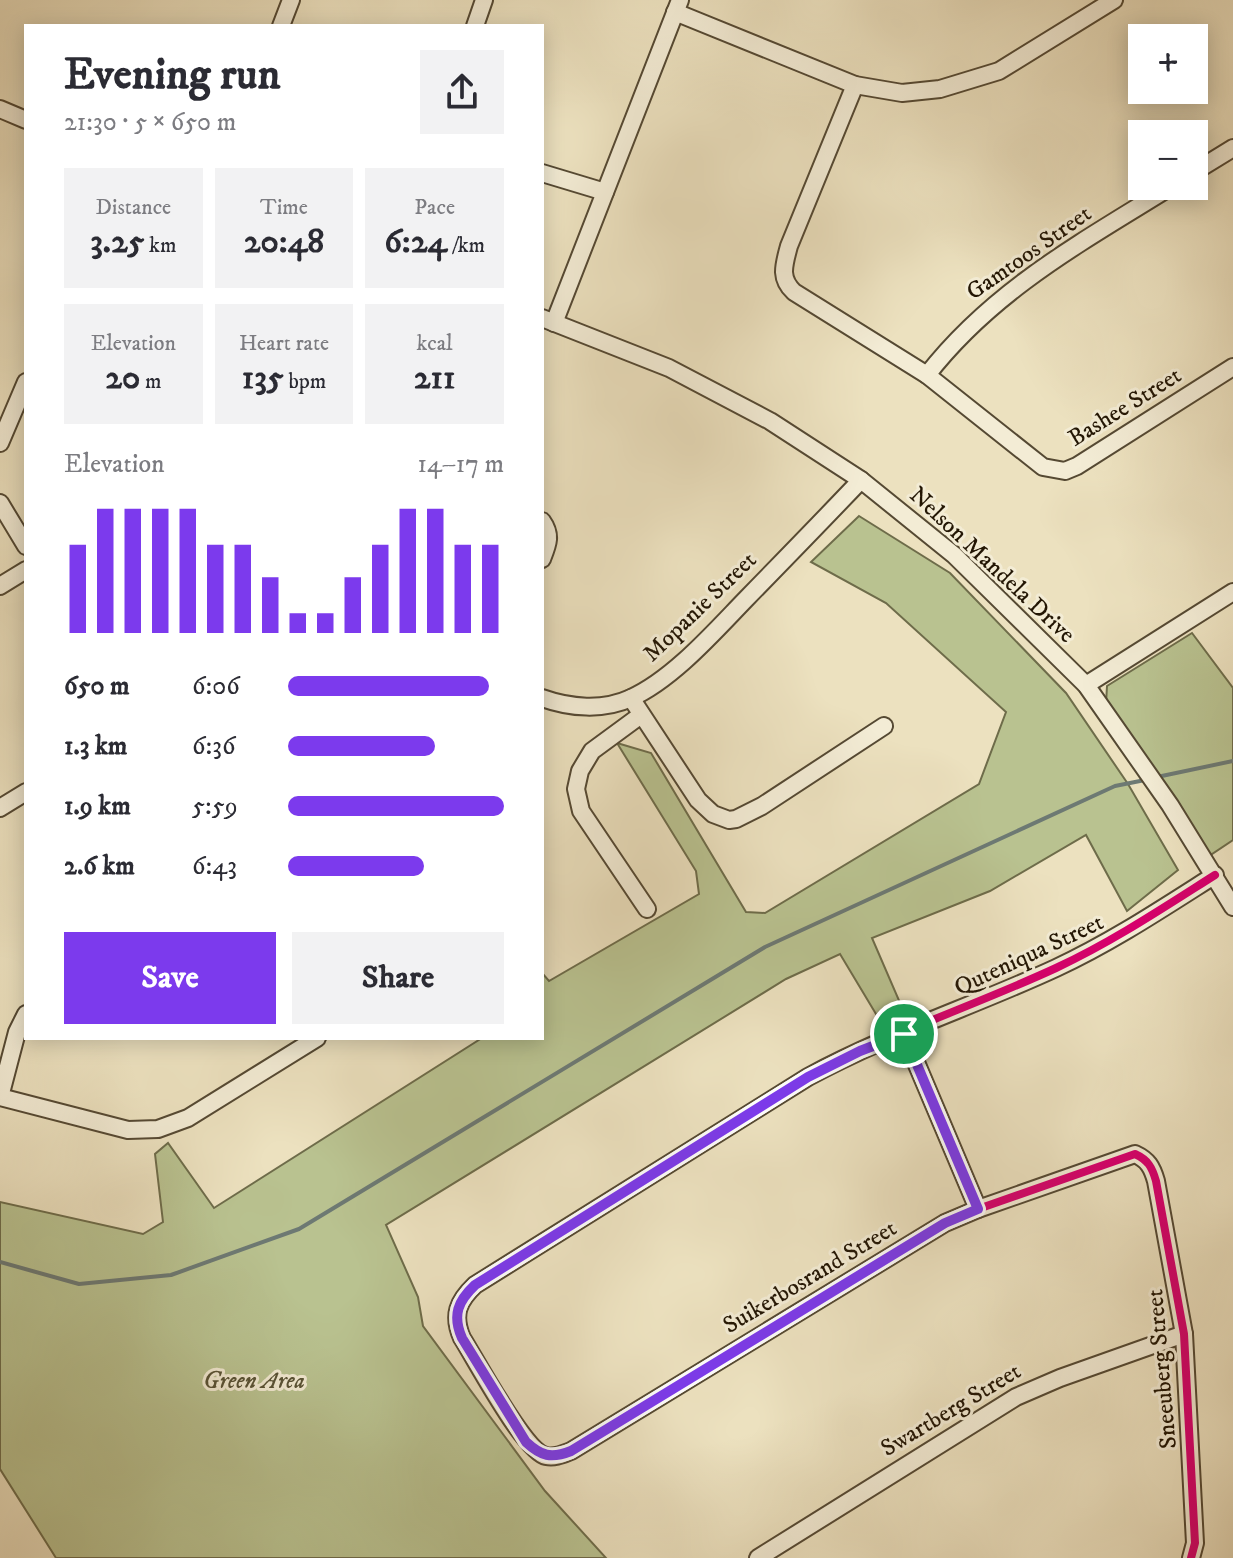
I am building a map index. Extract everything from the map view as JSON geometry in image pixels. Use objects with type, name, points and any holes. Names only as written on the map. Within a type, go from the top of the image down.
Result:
[{"type":"street","points":[[282,24],[291,0]]},
{"type":"street","points":[[476,24],[484,0]]},
{"type":"street","points":[[548,320],[605,192],[678,6],[855,85],[881,91],[913,92],[971,81],[1017,60],[1114,0]]},
{"type":"street","name":"Bashee Street","points":[[855,85],[789,246],[783,274],[794,292],[927,375],[1043,467],[1065,471],[1233,367]]},
{"type":"street","points":[[0,109],[24,119]]},
{"type":"street","points":[[1208,163],[1233,148]]},
{"type":"street","points":[[544,174],[605,192]]},
{"type":"street","name":"Gamtoos Street","points":[[927,375],[952,342],[1017,285],[1150,200]]},
{"type":"street","name":"Nelson Mandela Drive","points":[[548,320],[669,368],[770,421],[861,480],[954,555],[1086,685],[1170,805],[1233,907]]},
{"type":"street","points":[[0,443],[24,387]]},
{"type":"street","name":"Mopanie Street","points":[[544,699],[592,706],[612,704],[652,686],[709,637],[861,480]]},
{"type":"street","points":[[0,503],[24,543]]},
{"type":"street","points":[[544,525],[549,534],[544,554]]},
{"type":"street","points":[[0,586],[24,571]]},
{"type":"street","points":[[1086,685],[1233,592]]},
{"type":"street","points":[[631,698],[698,800],[713,814],[729,820],[747,815],[762,806],[884,726]]},
{"type":"street","points":[[641,715],[592,751],[580,771],[576,799],[647,909]]},
{"type":"street","points":[[0,808],[24,793]]},
{"type":"street","name":"Quteniqua Street","points":[[526,1442],[456,1326],[458,1305],[475,1285],[808,1077],[849,1056],[1058,967],[1104,944],[1215,875]]},
{"type":"street","points":[[24,1018],[17,1032],[0,1097],[128,1130],[158,1129],[188,1118],[314,1040]]},
{"type":"street","points":[[904,1034],[978,1209]]},
{"type":"street","name":"Suikerbosrand Street","points":[[526,1442],[545,1456],[558,1456],[571,1451],[933,1231],[978,1209],[1135,1154]]},
{"type":"street","name":"Sneeuberg Street","points":[[1135,1154],[1145,1158],[1152,1167],[1156,1181],[1184,1334],[1193,1551]]},
{"type":"street","name":"Swartberg Street","points":[[758,1558],[1016,1397],[1184,1334]]},
{"type":"green space","name":"Green Area","points":[[859,516],[950,573],[1066,693],[1128,784],[1178,870],[1127,911],[1086,835],[990,891],[872,938],[904,1012],[879,1019],[840,954],[786,979],[386,1225],[418,1297],[423,1326],[545,1491],[606,1558],[56,1558],[0,1469],[0,1202],[143,1234],[163,1222],[155,1154],[168,1143],[214,1208],[479,1040],[544,1040],[544,975],[549,981],[699,894],[696,871],[617,743],[651,753],[746,912],[765,913],[979,784],[1006,712],[886,603],[811,562]]},
{"type":"green space","points":[[1192,633],[1233,688],[1233,840],[1206,858],[1106,704],[1107,686]]},
{"type":"waterway","points":[[1157,777],[1233,761]]},
{"type":"waterway","points":[[0,1262],[79,1284],[171,1275],[299,1229],[765,947],[1115,786],[1145,780]]},
{"type":"cycle path","points":[[1191,1558],[1195,1543],[1184,1334],[1156,1181],[1149,1164],[1135,1154],[945,1223],[571,1451],[559,1455],[546,1456],[537,1450],[513,1422],[462,1338],[457,1315],[464,1297],[475,1285],[808,1077],[869,1047],[1077,958],[1215,875]]},
{"type":"route","points":[[904,1034],[978,1209],[945,1223],[571,1451],[558,1456],[545,1456],[537,1452],[526,1442],[456,1326],[458,1305],[466,1293],[808,1077],[860,1051],[904,1034]]}]
